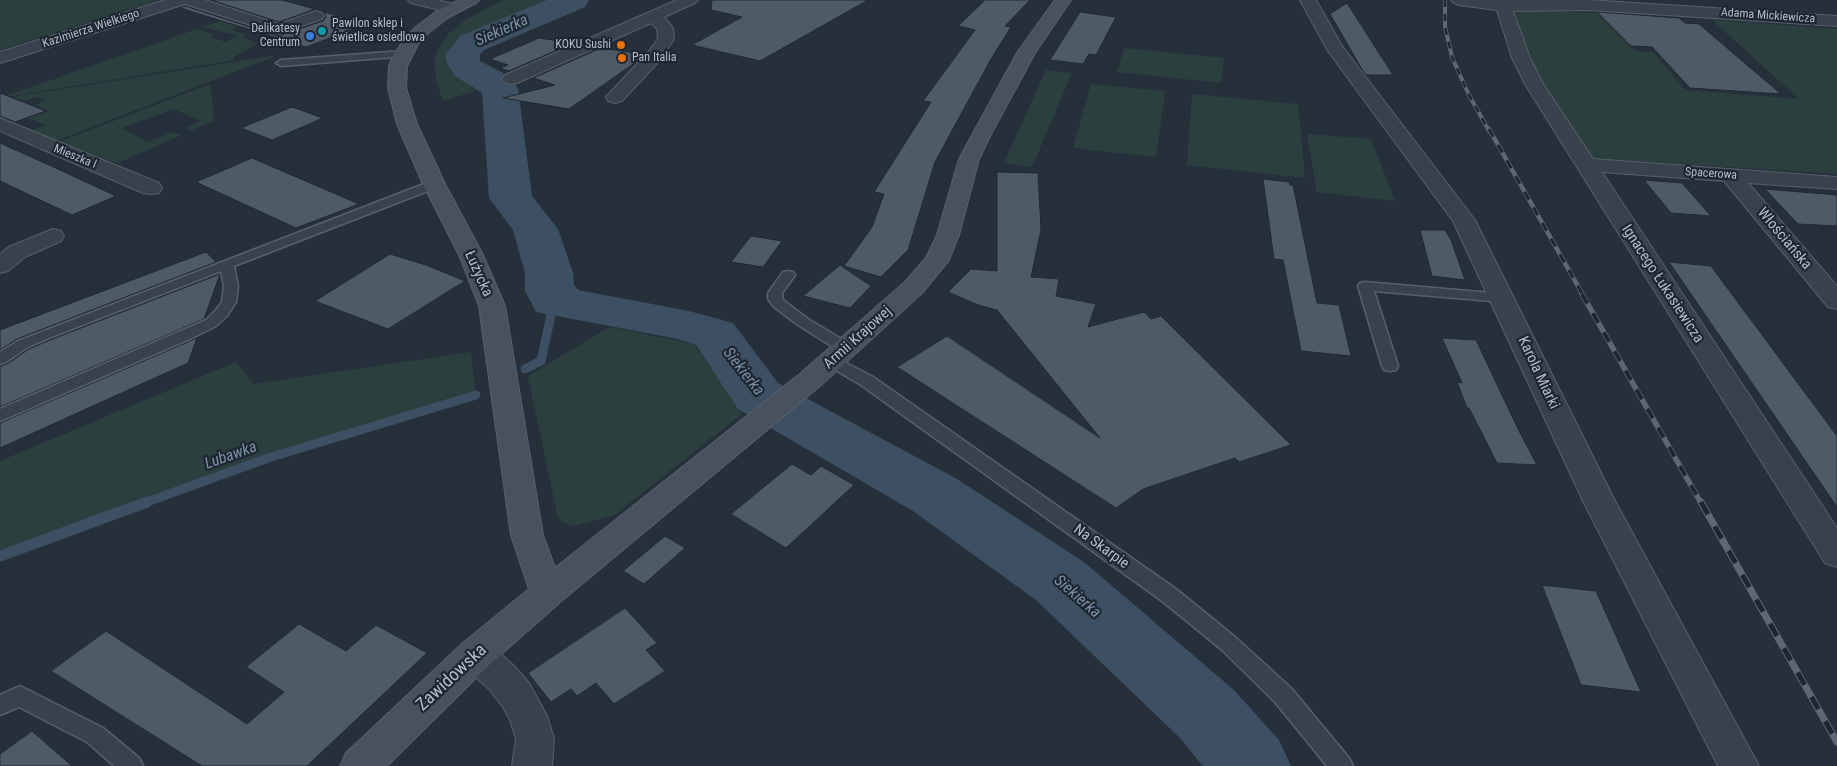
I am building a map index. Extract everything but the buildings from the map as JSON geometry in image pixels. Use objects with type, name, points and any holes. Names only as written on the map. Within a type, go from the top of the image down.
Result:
[{"type":"main road","name":"Łużycka","points":[[471,0],[452,8],[422,30],[403,54],[396,78],[407,124],[434,184],[471,256],[492,306],[527,535],[547,592]]},
{"type":"main road","name":"Armii Krajowej","points":[[547,592],[840,355],[914,287],[936,260],[948,235],[969,159],[1026,53],[1063,0]]},
{"type":"main road","name":"Zawidowska","points":[[360,766],[476,654],[547,592]]},
{"type":"street","name":"Kazimierza Wielkiego","points":[[0,58],[181,0]]},
{"type":"street","points":[[189,0],[279,29],[316,16]]},
{"type":"street","points":[[416,0],[452,8]]},
{"type":"street","points":[[512,79],[690,0]]},
{"type":"street","name":"Karola Miarki","points":[[1308,0],[1334,47],[1423,168],[1464,220],[1599,501],[1739,766]]},
{"type":"street","name":"Adama Mickiewicza","points":[[1459,0],[1504,6],[1563,4],[1684,5],[1837,21]]},
{"type":"street","name":"Ignacego Łukasiewicza","points":[[1504,6],[1521,58],[1534,84],[1837,554]]},
{"type":"street","points":[[615,97],[654,55],[666,39],[665,28],[654,17]]},
{"type":"street","name":"Mieszka I","points":[[0,124],[151,188]]},
{"type":"street","name":"Spacerowa","points":[[1585,165],[1837,184]]},
{"type":"street","name":"Włościańska","points":[[1730,175],[1837,302]]},
{"type":"street","points":[[0,266],[17,252],[53,236]]},
{"type":"street","points":[[476,654],[502,678],[516,695],[528,716],[534,739],[532,766]]},
{"type":"lane","points":[[281,63],[403,54]]},
{"type":"lane","points":[[0,359],[23,344],[44,335],[434,184]]},
{"type":"lane","points":[[0,415],[187,336],[211,323],[222,313],[229,302],[231,286],[227,264]]},
{"type":"lane","name":"Na Skarpie","points":[[788,275],[776,293],[775,299],[778,303],[804,322],[875,387],[1169,595],[1228,643],[1283,695],[1341,766]]},
{"type":"lane","points":[[1390,366],[1365,286],[1502,298]]},
{"type":"lane","points":[[0,706],[20,696],[95,735],[131,766]]},
{"type":"green space","points":[[0,0],[159,0],[0,50]]},
{"type":"green space","points":[[503,0],[563,0],[464,44],[454,57],[455,68],[475,91],[443,101],[437,82],[434,61],[438,49],[449,33],[467,19]]},
{"type":"green space","points":[[1542,11],[1598,13],[1635,51],[1653,52],[1686,90],[1799,99],[1712,20],[1837,29],[1837,174],[1591,158],[1537,73],[1522,39],[1516,13]]},
{"type":"green space","points":[[235,20],[247,23],[230,29],[246,35],[242,37],[257,44],[234,57],[234,60],[0,98],[197,29],[216,35],[212,37],[225,42],[239,36],[202,27],[221,21]]},
{"type":"green space","points":[[1124,48],[1224,58],[1221,83],[1117,72]]},
{"type":"green space","points":[[278,55],[56,141],[33,130],[45,125],[28,118],[49,111],[36,105],[47,100],[38,97],[24,101],[18,99],[0,105],[0,99]]},
{"type":"green space","points":[[1046,70],[1072,73],[1032,167],[1004,163]]},
{"type":"green space","points":[[210,84],[214,121],[192,130],[185,128],[201,121],[174,109],[122,128],[148,142],[173,132],[181,135],[118,163],[59,142]]},
{"type":"green space","points":[[1091,84],[1165,91],[1156,157],[1073,148]]},
{"type":"green space","points":[[1192,94],[1298,104],[1305,178],[1187,165]]},
{"type":"green space","points":[[1307,134],[1371,139],[1395,201],[1317,192]]},
{"type":"green space","points":[[610,327],[693,344],[744,412],[615,515],[573,526],[558,518],[528,376]]},
{"type":"green space","points":[[471,352],[476,395],[268,458],[0,560],[0,461],[236,362],[254,384]]},
{"type":"waterway","name":"Siekierka","points":[[574,0],[472,43],[463,54],[463,61],[467,69],[490,81],[500,89],[511,198],[535,229],[549,273],[550,291],[557,296],[554,301],[689,326],[715,334],[758,396],[935,495],[1060,581],[1207,714],[1251,766]]},
{"type":"waterway","name":"Lubawka","points":[[525,369],[541,361],[554,301]]},
{"type":"waterway","name":"Lubawka","points":[[144,503],[268,458],[476,395]]},
{"type":"waterway","name":"Lubawka","points":[[0,556],[147,502]]},
{"type":"railway","points":[[1445,0],[1445,27],[1452,57],[1468,93],[1489,131]]},
{"type":"railway","points":[[1489,129],[1583,295]]},
{"type":"railway","points":[[1582,294],[1701,503]]},
{"type":"railway","points":[[1701,502],[1837,742]]},
{"type":"place","name":"Pawilon sklep i świetlica osiedlowa","points":[[322,31]]},
{"type":"place","name":"Delikatesy Centrum","points":[[310,36]]},
{"type":"place","name":"KOKU Sushi","points":[[621,45]]},
{"type":"place","name":"Pan Italia","points":[[622,58]]}]
